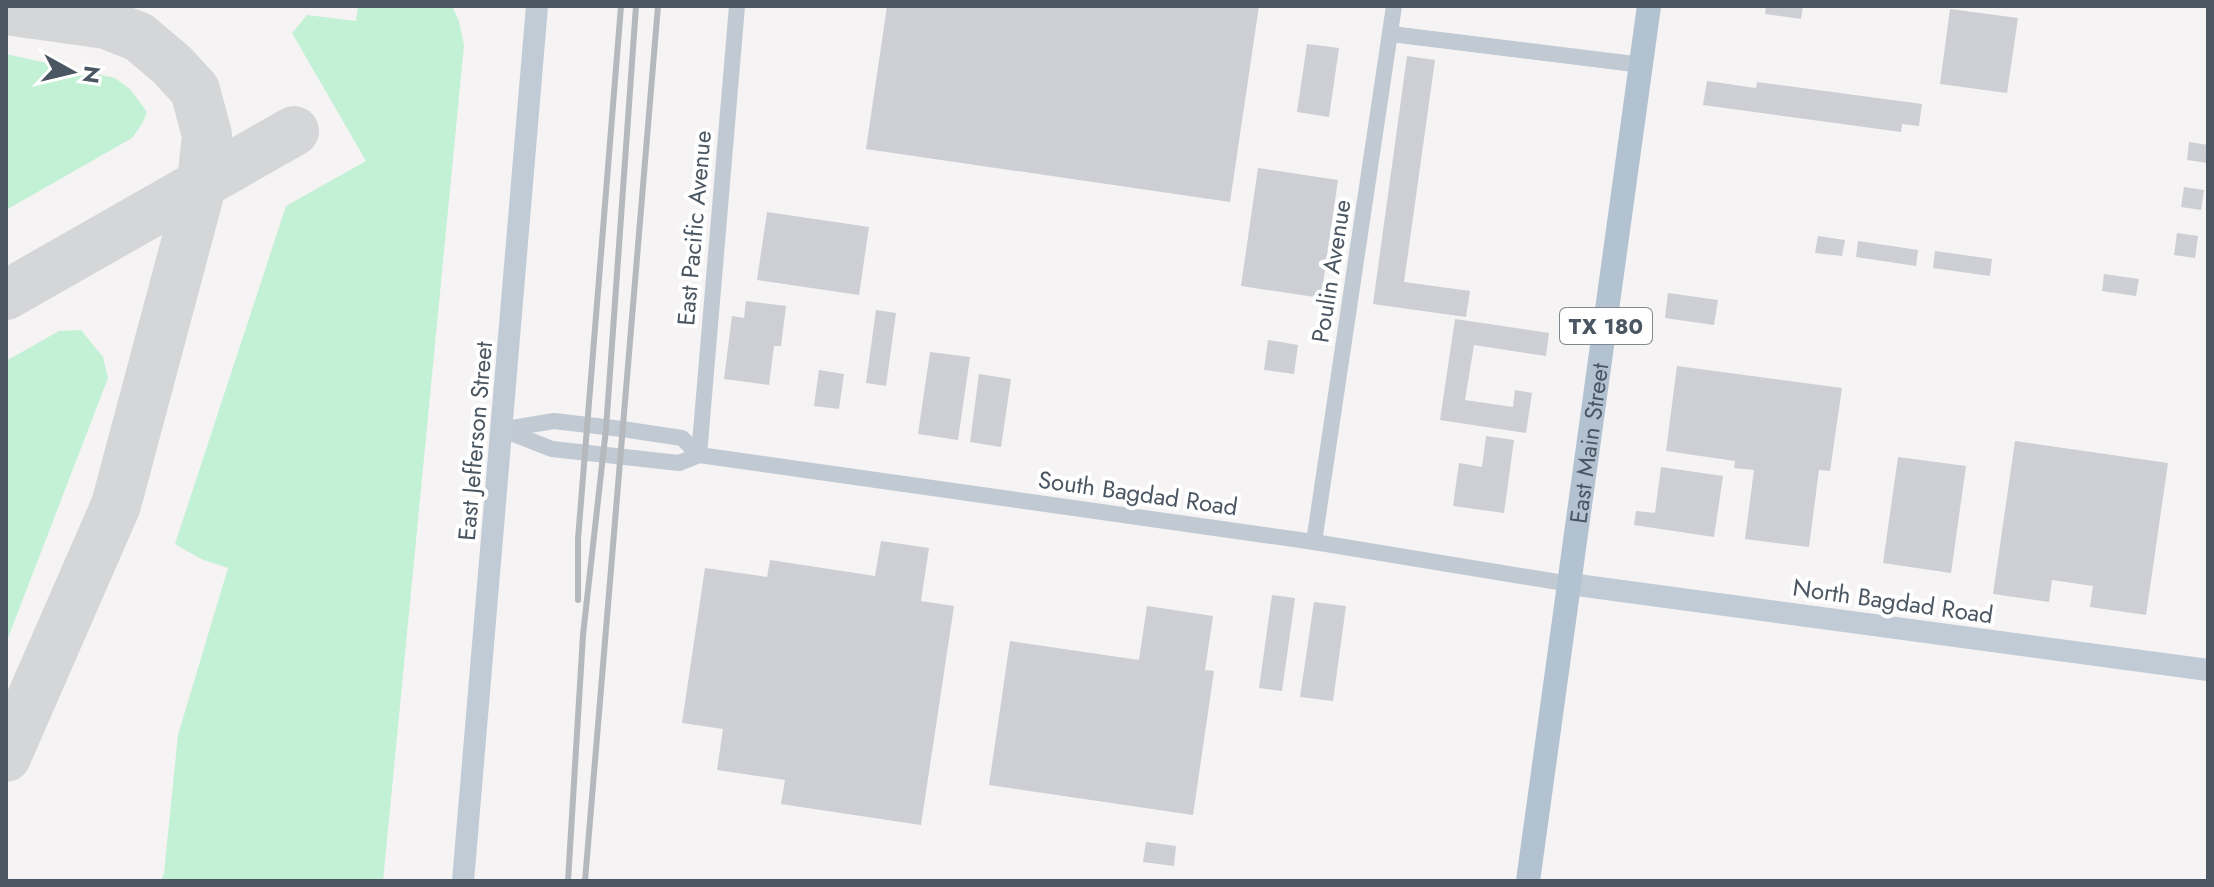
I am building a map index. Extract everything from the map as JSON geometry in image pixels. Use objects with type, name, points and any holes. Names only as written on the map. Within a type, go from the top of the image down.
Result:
[{"type":"main road","name":"East Jefferson Street","points":[[463,881],[537,6]]},
{"type":"main road","name":"East Main Street","points":[[1528,881],[1649,6]]},
{"type":"main road","name":"North Bagdad Road","points":[[1570,584],[2208,670]]},
{"type":"street","name":"East Pacific Avenue","points":[[699,455],[737,6]]},
{"type":"street","name":"Poulin Avenue","points":[[1314,542],[1394,6]]},
{"type":"street","points":[[1391,34],[1642,65]]},
{"type":"street","name":"South Bagdad Road","points":[[503,430],[554,421],[622,429],[682,438],[699,455]]},
{"type":"street","name":"South Bagdad Road","points":[[503,430],[552,449],[679,463],[699,455],[1314,542],[1570,584]]},
{"type":"green space","points":[[358,6],[452,6],[464,45],[383,881],[161,881],[178,735],[228,568],[201,559],[175,544],[286,206],[366,161],[292,33],[307,15],[356,21]]},
{"type":"green space","points":[[6,54],[115,78],[130,89],[147,112],[132,138],[6,210]]},
{"type":"green space","points":[[81,330],[103,357],[108,378],[6,643],[6,361],[59,331]]},
{"type":"building","points":[[887,6],[1259,6],[1230,202],[866,149]]},
{"type":"building","points":[[1766,6],[1803,6],[1801,19],[1765,14]]},
{"type":"building","points":[[1950,9],[2018,18],[2007,93],[1940,84]]},
{"type":"building","points":[[1307,44],[1339,48],[1329,117],[1297,112]]},
{"type":"building","points":[[1407,56],[1435,60],[1404,282],[1470,291],[1466,317],[1373,304]]},
{"type":"building","points":[[1707,81],[1756,88],[1757,82],[1922,104],[1919,126],[1902,124],[1901,132],[1703,105]]},
{"type":"building","points":[[2189,142],[2208,145],[2208,163],[2187,160]]},
{"type":"building","points":[[1258,168],[1338,180],[1321,298],[1241,286]]},
{"type":"building","points":[[2184,187],[2204,190],[2201,210],[2181,207]]},
{"type":"building","points":[[767,212],[869,227],[859,295],[757,280]]},
{"type":"building","points":[[2177,233],[2198,236],[2195,258],[2174,255]]},
{"type":"building","points":[[1818,236],[1845,240],[1842,256],[1815,253]]},
{"type":"building","points":[[1858,241],[1918,250],[1916,266],[1856,257]]},
{"type":"building","points":[[1935,251],[1992,259],[1990,276],[1933,268]]},
{"type":"building","points":[[2104,274],[2139,279],[2136,296],[2102,291]]},
{"type":"building","points":[[1668,293],[1718,300],[1714,325],[1665,318]]},
{"type":"building","points":[[746,301],[786,306],[781,346],[774,346],[769,385],[724,379],[732,316],[744,318]]},
{"type":"building","points":[[876,310],[896,313],[886,386],[866,383]]},
{"type":"building","points":[[1455,319],[1549,333],[1546,356],[1474,345],[1465,400],[1513,407],[1515,390],[1532,393],[1526,433],[1440,420]]},
{"type":"building","points":[[1268,340],[1298,345],[1294,374],[1264,370]]},
{"type":"building","points":[[930,352],[970,357],[958,440],[918,434]]},
{"type":"building","points":[[1677,366],[1842,388],[1830,471],[1819,470],[1809,547],[1745,539],[1754,470],[1734,468],[1735,461],[1666,451]]},
{"type":"building","points":[[819,370],[844,374],[839,409],[814,406]]},
{"type":"building","points":[[979,374],[1011,379],[1001,447],[970,442]]},
{"type":"building","points":[[1486,436],[1514,440],[1504,513],[1453,506],[1459,463],[1482,467]]},
{"type":"building","points":[[2015,441],[2168,463],[2146,615],[2090,607],[2093,586],[2052,580],[2049,602],[1993,594]]},
{"type":"building","points":[[1898,457],[1966,466],[1951,573],[1883,563]]},
{"type":"building","points":[[1661,467],[1723,476],[1714,537],[1634,525],[1636,511],[1655,513]]},
{"type":"building","points":[[881,541],[929,548],[921,601],[954,606],[921,825],[781,804],[785,780],[717,770],[723,729],[682,723],[705,568],[767,577],[770,560],[875,576]]},
{"type":"building","points":[[1272,595],[1295,598],[1282,691],[1259,688]]},
{"type":"building","points":[[1314,602],[1346,606],[1333,701],[1300,697]]},
{"type":"building","points":[[1147,606],[1213,616],[1205,670],[1214,671],[1193,815],[989,785],[1010,641],[1139,660]]},
{"type":"building","points":[[1146,842],[1176,846],[1174,866],[1143,862]]},
{"type":"taxiway","points":[[6,10],[106,24],[139,37],[195,90],[207,135],[202,183],[116,505],[6,757]]},
{"type":"taxiway","points":[[6,295],[294,131]]},
{"type":"railway","points":[[578,600],[578,539],[621,6]]},
{"type":"railway","points":[[568,881],[583,635],[606,429],[636,6]]},
{"type":"railway","points":[[585,881],[658,6]]}]
